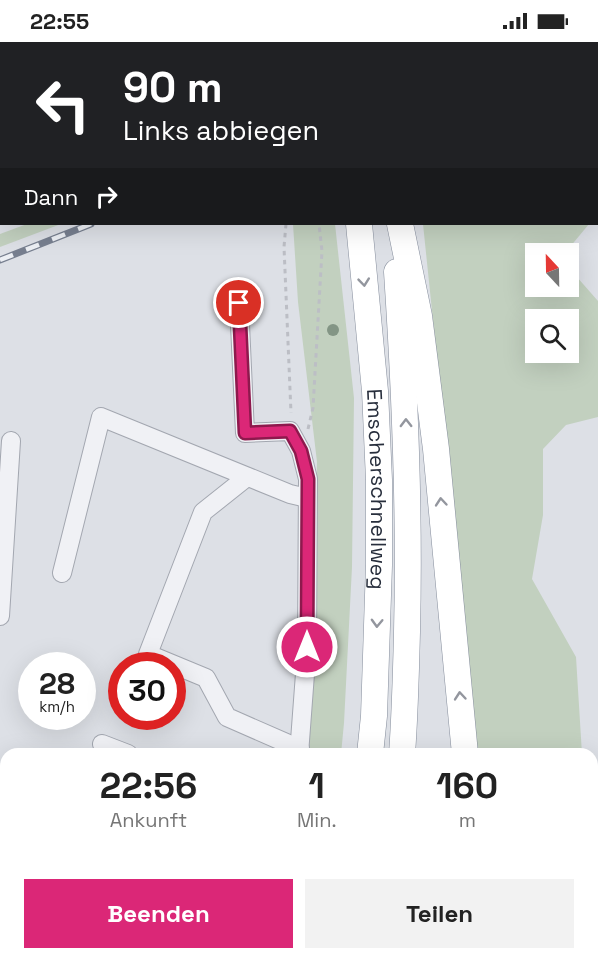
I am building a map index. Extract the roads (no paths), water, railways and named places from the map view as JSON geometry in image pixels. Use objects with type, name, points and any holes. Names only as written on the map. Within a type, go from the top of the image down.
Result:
[{"type":"highway","name":"Emscherschnellweg","points":[[359,225],[375,392],[379,480],[379,565],[374,716],[371,748]]},
{"type":"highway","name":"Emscherschnellweg","points":[[393,225],[405,396],[407,482],[408,587],[403,748]]},
{"type":"highway","points":[[400,225],[419,316],[436,449],[464,748]]},
{"type":"street","points":[[239,303],[245,433],[290,431],[301,451],[308,479],[307,647],[300,748]]},
{"type":"street","points":[[62,573],[101,417],[290,494],[307,498]]},
{"type":"street","points":[[0,616],[12,441]]},
{"type":"street","points":[[247,477],[202,512],[148,654],[206,678],[227,717],[292,748]]},
{"type":"street","points":[[102,744],[112,748]]},
{"type":"railway","points":[[0,260],[88,225]]}]
